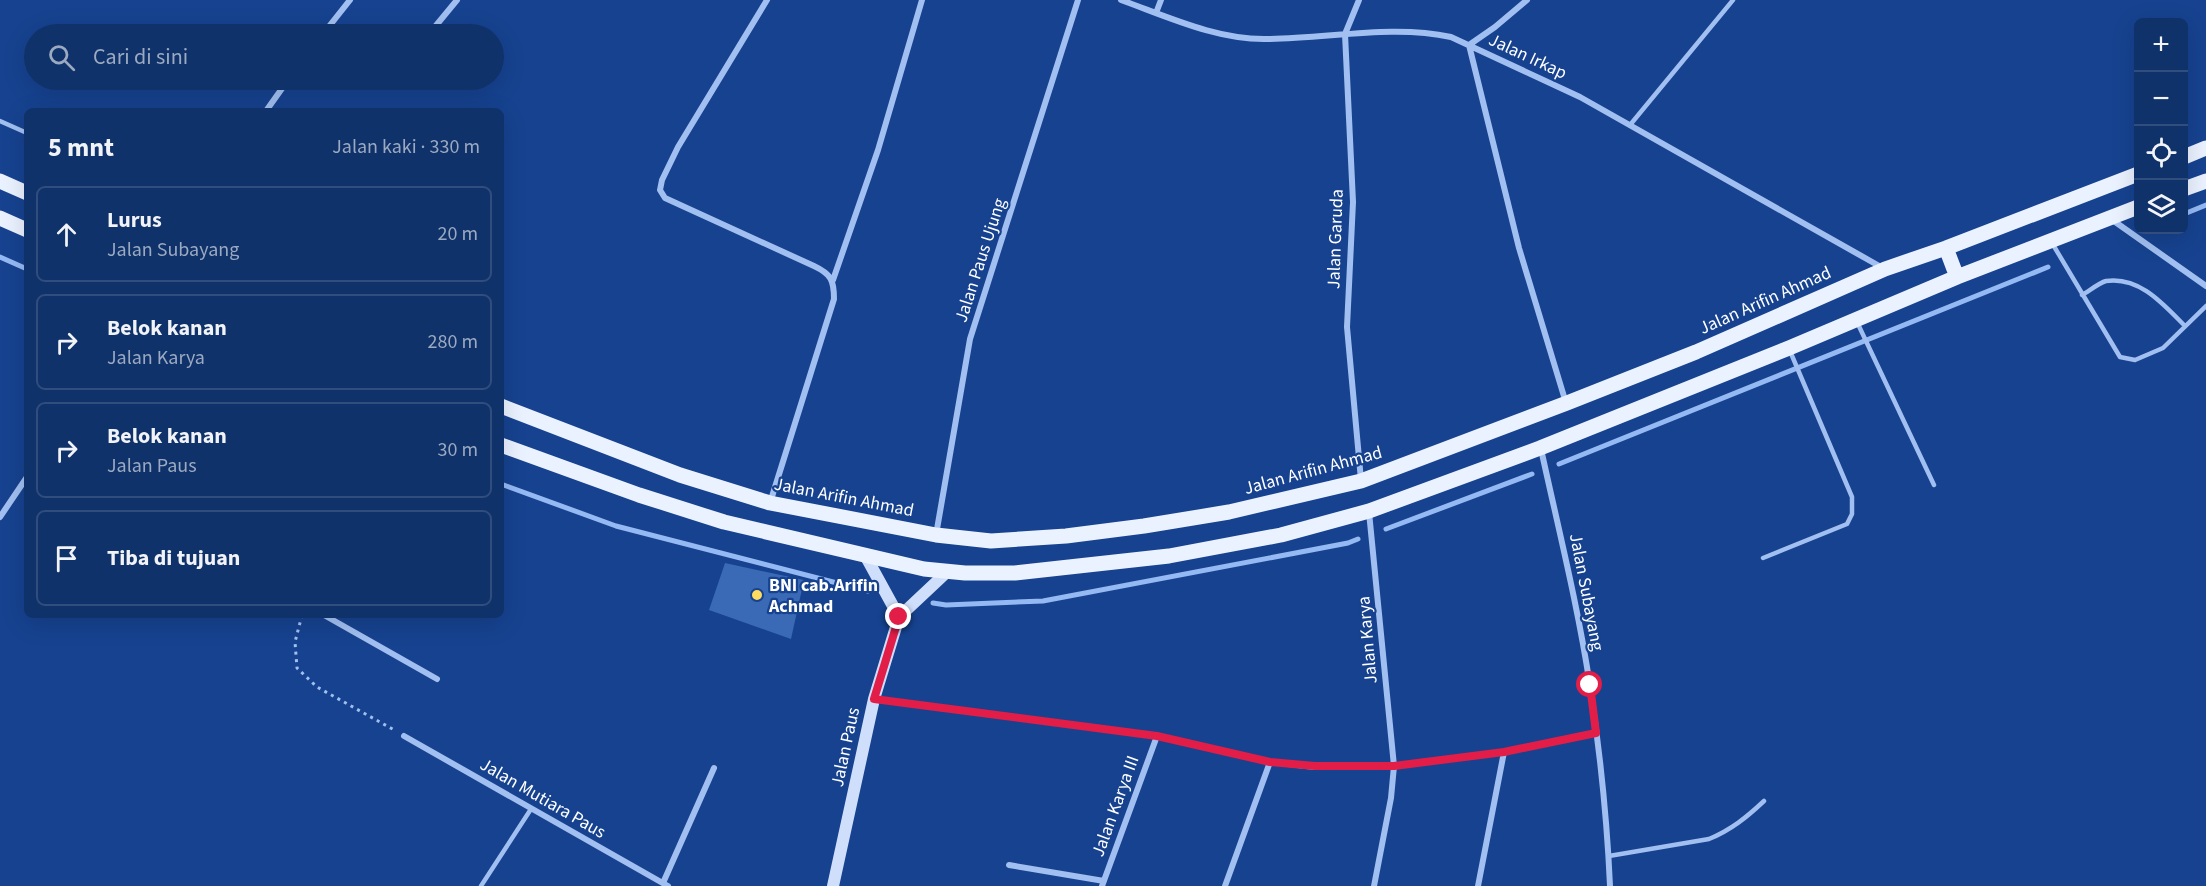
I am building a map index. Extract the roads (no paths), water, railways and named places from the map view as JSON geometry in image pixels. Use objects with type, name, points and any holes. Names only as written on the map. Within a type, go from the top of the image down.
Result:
[{"type":"main road","points":[[2188,155],[2206,148]]},
{"type":"main road","name":"Jalan Arifin Ahmad","points":[[504,407],[680,475],[770,503],[936,535],[991,541],[1077,535],[1229,512],[1361,481],[1566,404],[1696,352],[1885,269],[2134,176]]},
{"type":"main road","points":[[2188,187],[2206,180]]},
{"type":"main road","points":[[0,181],[24,192]]},
{"type":"main road","points":[[504,446],[639,495],[724,522],[924,569],[1015,573],[1169,556],[1281,535],[1370,511],[1791,355],[1856,320],[1957,277],[2134,209]]},
{"type":"main road","points":[[0,218],[24,229]]},
{"type":"main road","points":[[1946,248],[1957,277]]},
{"type":"main road","points":[[865,555],[899,617]]},
{"type":"main road","name":"Jalan Paus","points":[[833,886],[874,699],[899,617],[948,571]]},
{"type":"street","points":[[331,24],[350,0]]},
{"type":"street","points":[[438,24],[458,0]]},
{"type":"street","points":[[767,0],[678,147],[662,180],[660,190],[664,198],[827,272],[833,280]]},
{"type":"street","points":[[770,503],[834,299],[833,280],[878,150],[922,0]]},
{"type":"street","name":"Jalan Paus Ujung","points":[[936,535],[970,339],[1078,0]]},
{"type":"street","name":"Jalan Irkap","points":[[1121,0],[1209,31],[1237,37],[1266,39],[1345,34],[1437,34],[1469,45],[1580,97],[1885,269]]},
{"type":"street","points":[[1156,13],[1161,0]]},
{"type":"street","name":"Jalan Garuda","points":[[1359,0],[1345,34],[1353,202],[1347,327],[1361,481]]},
{"type":"street","points":[[1527,0],[1469,45],[1519,248],[1566,404]]},
{"type":"street","points":[[268,108],[281,90]]},
{"type":"street","points":[[2110,219],[2206,286]]},
{"type":"street","name":"Jalan Subayang","points":[[1540,448],[1569,574],[1590,685],[1609,856],[1610,886]]},
{"type":"street","points":[[0,517],[24,481]]},
{"type":"street","name":"Jalan Karya","points":[[1370,511],[1394,766],[1391,798],[1374,886]]},
{"type":"street","points":[[329,618],[437,679]]},
{"type":"street","points":[[874,699],[1157,736],[1270,762],[1325,767],[1394,766],[1504,752],[1596,733]]},
{"type":"street","name":"Jalan Mutiara Paus","points":[[404,736],[665,884]]},
{"type":"street","name":"Jalan Karya III","points":[[1103,884],[1157,736]]},
{"type":"street","points":[[1478,886],[1504,752]]},
{"type":"street","points":[[1225,886],[1270,762]]},
{"type":"street","points":[[665,884],[714,768]]},
{"type":"street","points":[[1010,865],[1103,884]]},
{"type":"lane","points":[[1630,125],[1733,0]]},
{"type":"lane","points":[[0,121],[24,132]]},
{"type":"lane","points":[[2051,241],[2120,357],[2135,360],[2163,348],[2206,306]]},
{"type":"lane","points":[[2082,296],[2105,281],[2134,283],[2157,298],[2185,326]]},
{"type":"lane","points":[[1856,320],[1934,485]]},
{"type":"lane","points":[[1763,558],[1847,524],[1852,514],[1852,497],[1791,355]]},
{"type":"lane","points":[[1609,856],[1709,839],[1747,818],[1764,801]]},
{"type":"lane","points":[[481,886],[531,809]]},
{"type":"waterway","points":[[2188,212],[2206,205]]},
{"type":"waterway","points":[[0,257],[24,268]]},
{"type":"waterway","points":[[1559,464],[2048,267]]},
{"type":"waterway","points":[[1386,529],[1532,474]]},
{"type":"waterway","points":[[504,485],[616,526],[868,591]]},
{"type":"waterway","points":[[933,603],[946,605],[1043,601],[1348,543],[1358,539]]},
{"type":"place","name":"BNI cab.Arifin Achmad","points":[[757,595]]}]
